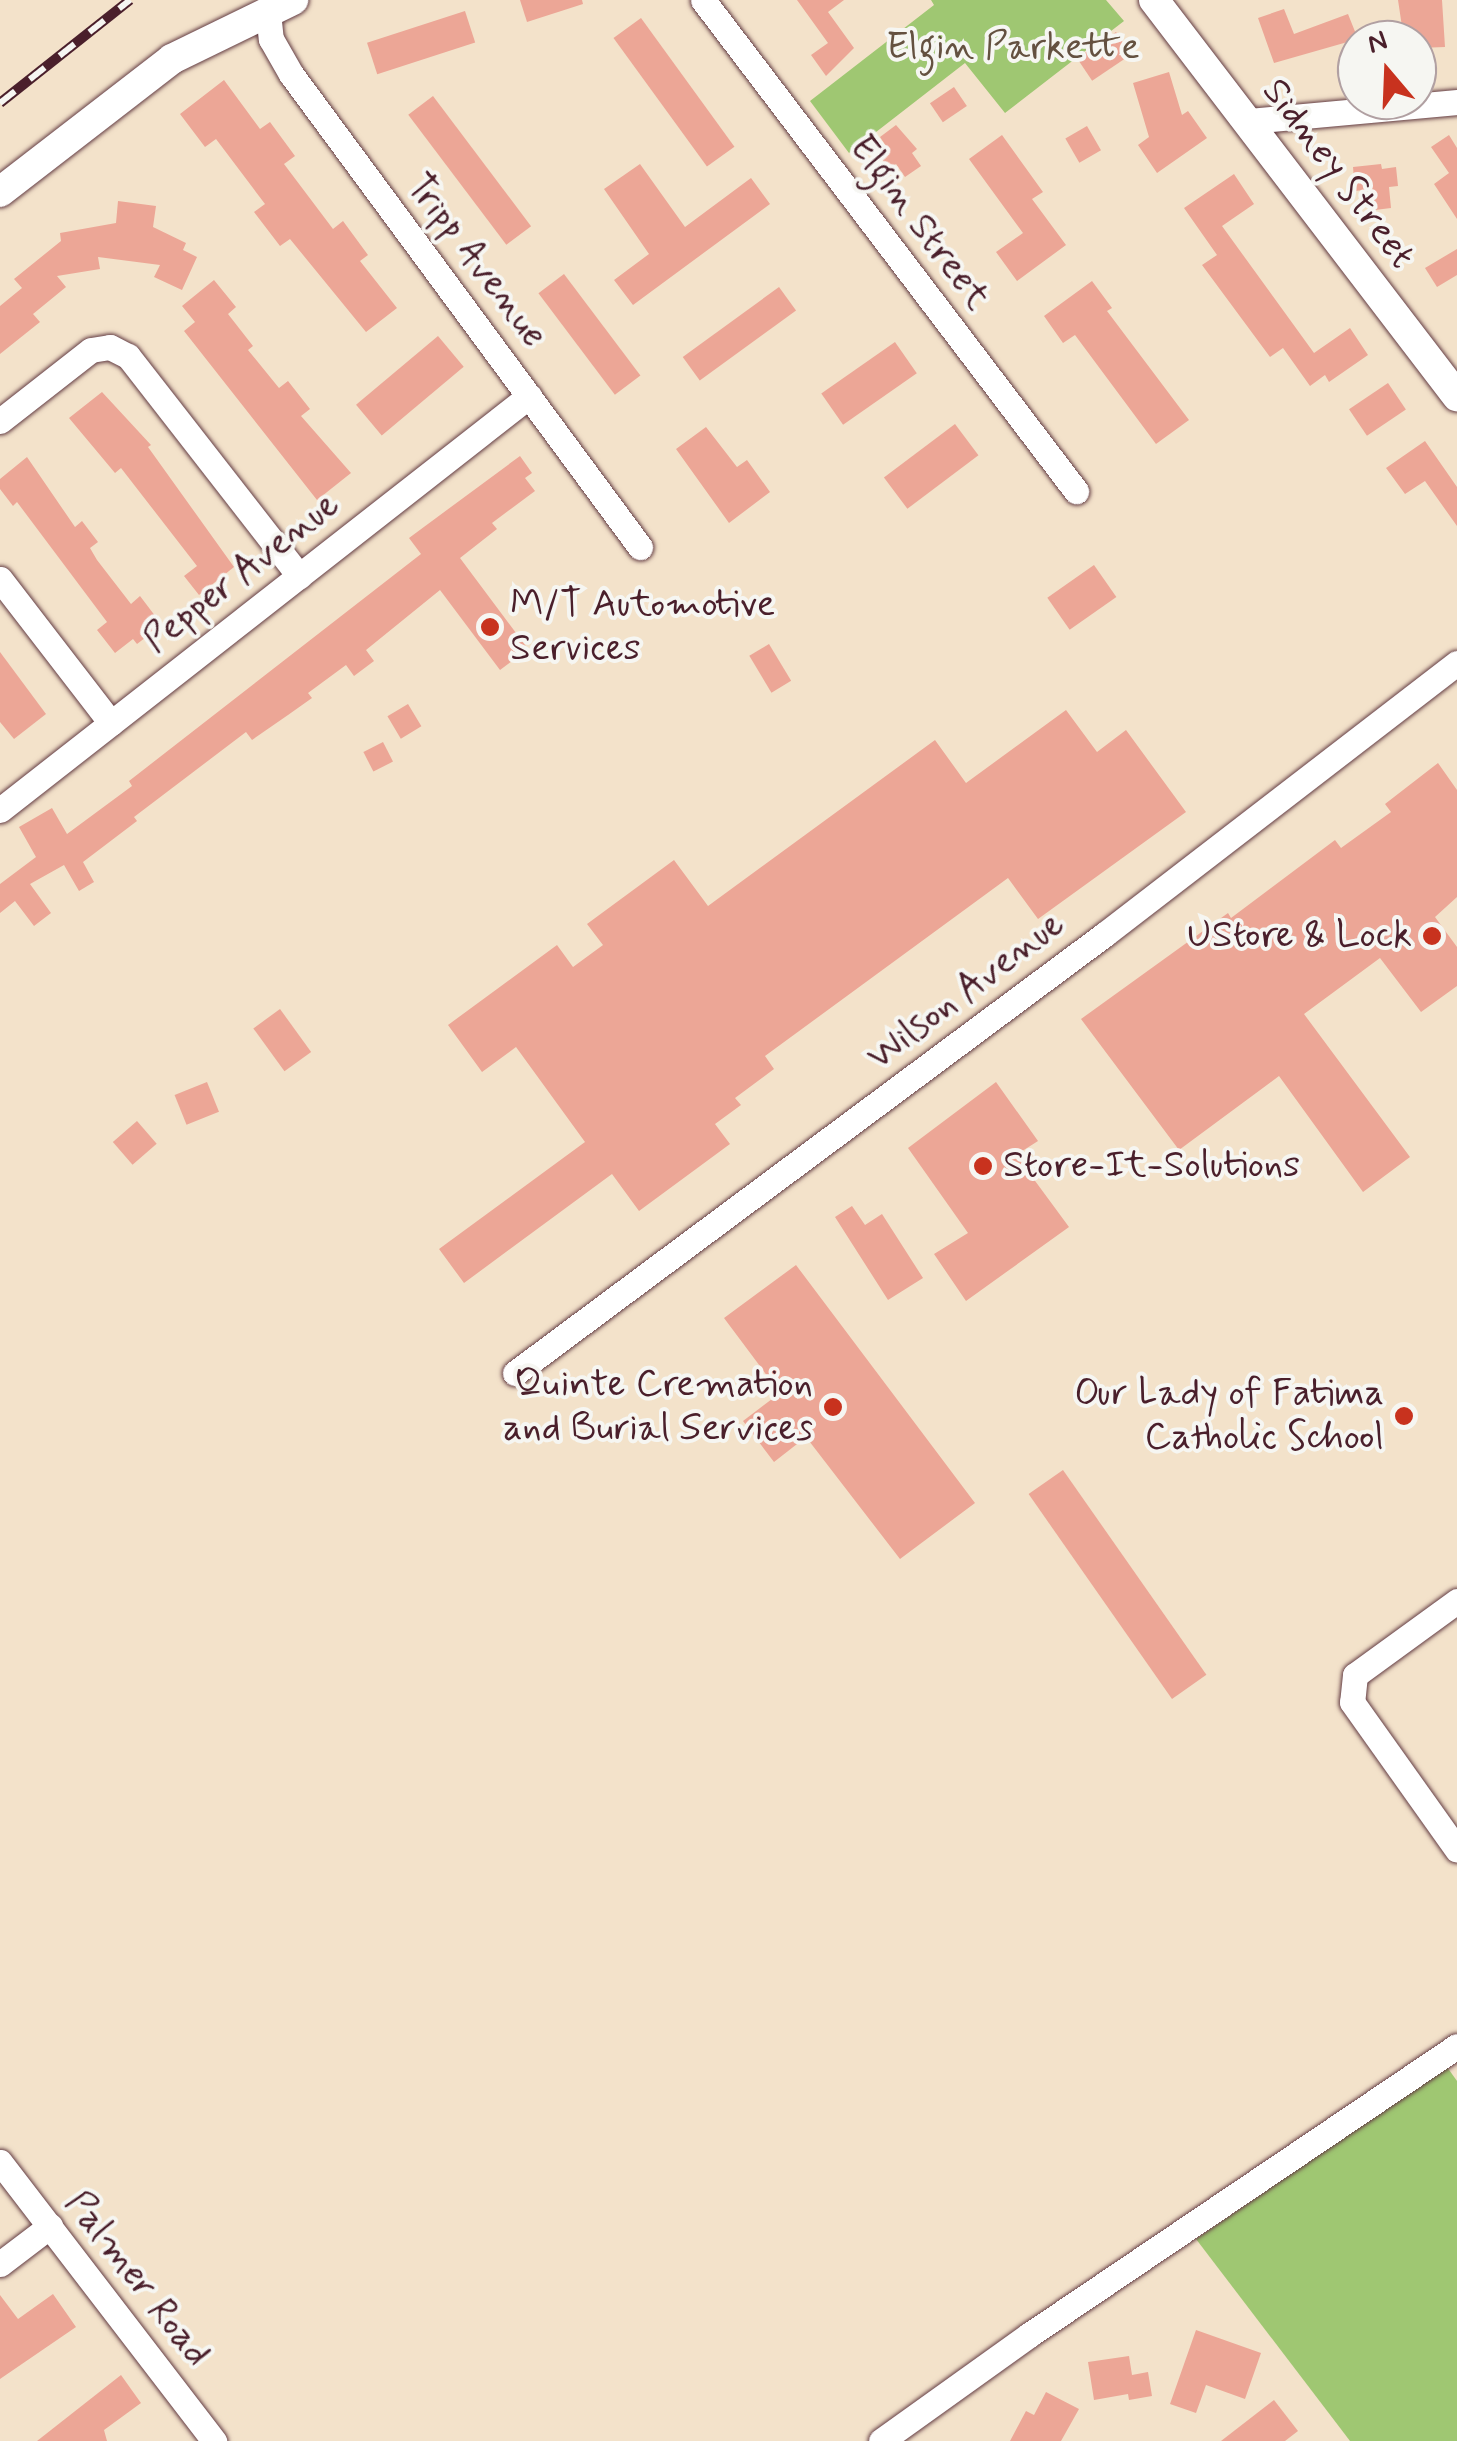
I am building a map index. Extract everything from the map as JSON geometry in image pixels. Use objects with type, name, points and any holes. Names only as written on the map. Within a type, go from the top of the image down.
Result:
[{"type":"main road","name":"Sidney Street","points":[[1154,0],[1457,397]]},
{"type":"main road","points":[[0,192],[172,59],[280,6]]},
{"type":"street","name":"Elgin Street","points":[[703,0],[1076,491]]},
{"type":"street","name":"Tripp Avenue","points":[[280,6],[271,39],[291,74],[640,548]]},
{"type":"street","points":[[1249,121],[1457,102]]},
{"type":"street","points":[[0,422],[90,350],[110,346],[128,356],[298,576]]},
{"type":"street","name":"Pepper Avenue","points":[[0,810],[529,396]]},
{"type":"street","points":[[0,579],[110,723]]},
{"type":"street","name":"Wilson Avenue","points":[[515,1373],[1105,934],[1457,663]]},
{"type":"street","points":[[1457,1601],[1355,1675],[1352,1702],[1457,1850]]},
{"type":"street","points":[[881,2441],[1029,2335],[1457,2046]]},
{"type":"street","name":"Palmer Road","points":[[0,2162],[209,2439]]},
{"type":"street","points":[[0,2264],[50,2226]]},
{"type":"green space","name":"Elgin Parkette","points":[[931,0],[1106,0],[1124,21],[1005,113],[965,63],[849,153],[810,101],[934,5]]},
{"type":"green space","points":[[1447,2067],[1457,2081],[1457,2441],[1350,2441],[1196,2239]]},
{"type":"building","points":[[520,0],[582,0],[583,4],[527,22]]},
{"type":"building","points":[[797,0],[844,0],[828,12],[854,48],[826,76],[811,55],[828,43]]},
{"type":"building","points":[[1398,0],[1442,0],[1445,47],[1437,47],[1437,20],[1401,20]]},
{"type":"building","points":[[1284,9],[1294,34],[1348,14],[1350,20],[1337,20],[1337,45],[1274,63],[1258,18]]},
{"type":"building","points":[[465,11],[475,42],[377,74],[367,43]]},
{"type":"building","points":[[641,18],[734,147],[707,167],[613,38]]},
{"type":"building","points":[[1116,32],[1131,54],[1092,81],[1077,58]]},
{"type":"building","points":[[1169,72],[1182,115],[1188,111],[1207,138],[1157,173],[1138,145],[1149,137],[1133,83]]},
{"type":"building","points":[[224,80],[260,129],[270,122],[295,156],[284,164],[333,229],[343,221],[368,255],[360,261],[397,308],[366,332],[290,239],[280,246],[254,212],[265,204],[216,139],[205,147],[180,114]]},
{"type":"building","points":[[954,87],[967,106],[943,122],[930,103]]},
{"type":"building","points":[[433,96],[531,226],[506,245],[408,115]]},
{"type":"building","points":[[896,125],[917,149],[912,153],[921,166],[905,177],[896,164],[889,169],[879,155],[888,149],[880,137]]},
{"type":"building","points":[[1087,126],[1101,150],[1079,163],[1065,138]]},
{"type":"building","points":[[1002,135],[1043,192],[1032,199],[1066,245],[1017,281],[996,252],[1023,233],[969,159]]},
{"type":"building","points":[[1449,135],[1457,148],[1457,219],[1434,184],[1449,173],[1431,147]]},
{"type":"building","points":[[640,164],[685,227],[751,178],[770,204],[633,305],[614,280],[649,254],[604,189]]},
{"type":"building","points":[[1381,164],[1382,169],[1396,167],[1398,186],[1389,187],[1391,208],[1375,210],[1372,189],[1355,191],[1353,167]]},
{"type":"building","points":[[1234,174],[1254,204],[1222,226],[1314,353],[1350,328],[1368,355],[1329,382],[1325,375],[1310,386],[1283,348],[1270,357],[1202,265],[1217,255],[1184,208]]},
{"type":"building","points":[[118,201],[156,206],[153,227],[186,243],[183,250],[197,257],[182,290],[154,277],[160,265],[98,257],[100,269],[57,276],[66,287],[33,314],[40,322],[0,354],[0,306],[22,288],[14,279],[61,241],[60,233],[116,223]]},
{"type":"building","points":[[1457,249],[1457,275],[1437,287],[1425,268]]},
{"type":"building","points":[[564,274],[640,375],[615,395],[538,293]]},
{"type":"building","points":[[214,280],[236,307],[228,314],[253,346],[248,350],[279,388],[288,381],[310,409],[301,416],[351,473],[317,500],[184,331],[195,322],[182,306]]},
{"type":"building","points":[[1092,281],[1112,308],[1107,311],[1189,420],[1156,444],[1075,335],[1063,343],[1044,316]]},
{"type":"building","points":[[779,287],[796,310],[700,380],[683,357]]},
{"type":"building","points":[[438,336],[464,367],[382,435],[356,405]]},
{"type":"building","points":[[895,342],[917,373],[843,425],[821,394]]},
{"type":"building","points":[[1388,383],[1406,410],[1367,436],[1349,409]]},
{"type":"building","points":[[102,392],[151,445],[148,447],[234,567],[199,595],[184,576],[197,566],[121,468],[115,473],[69,418]]},
{"type":"building","points":[[955,424],[978,455],[907,509],[884,478]]},
{"type":"building","points":[[706,427],[737,467],[747,460],[770,492],[729,523],[676,449]]},
{"type":"building","points":[[1425,441],[1457,487],[1457,526],[1425,481],[1405,494],[1386,468]]},
{"type":"building","points":[[520,456],[532,473],[525,478],[535,491],[492,523],[497,529],[460,558],[528,649],[500,670],[440,590],[366,650],[374,661],[354,676],[346,665],[308,693],[312,698],[252,740],[246,732],[134,817],[137,821],[83,862],[94,882],[79,891],[64,865],[30,884],[51,913],[34,926],[15,901],[0,913],[0,884],[36,857],[19,827],[52,808],[67,834],[132,786],[129,781],[421,554],[409,538]]},
{"type":"building","points":[[27,457],[75,527],[82,521],[98,542],[90,548],[131,604],[140,596],[162,625],[137,644],[133,639],[115,653],[97,630],[107,622],[17,502],[13,506],[0,489],[0,479]]},
{"type":"building","points":[[1094,565],[1116,597],[1070,630],[1047,598]]},
{"type":"building","points":[[769,644],[791,681],[771,693],[749,656]]},
{"type":"building","points":[[0,652],[46,714],[14,739],[0,722]]},
{"type":"building","points":[[408,704],[421,726],[401,739],[387,716]]},
{"type":"building","points":[[1066,710],[1097,752],[1126,730],[1186,812],[1038,919],[1008,878],[765,1056],[774,1069],[735,1098],[741,1105],[715,1124],[730,1144],[639,1211],[612,1174],[464,1283],[439,1249],[585,1142],[516,1047],[482,1072],[448,1025],[557,945],[573,967],[603,945],[587,924],[674,860],[708,906],[935,740],[966,783]]},
{"type":"building","points":[[383,742],[393,762],[373,772],[363,752]]},
{"type":"building","points":[[1438,763],[1457,790],[1457,897],[1435,917],[1457,947],[1457,986],[1421,1012],[1380,958],[1304,1014],[1410,1157],[1363,1192],[1279,1076],[1179,1150],[1081,1019],[1228,913],[1231,918],[1335,840],[1341,848],[1391,812],[1385,804]]},
{"type":"building","points":[[280,1009],[311,1052],[284,1071],[253,1028]]},
{"type":"building","points":[[207,1082],[219,1112],[187,1125],[175,1095]]},
{"type":"building","points":[[996,1082],[1038,1141],[1016,1155],[1069,1227],[966,1301],[934,1254],[968,1233],[908,1148]]},
{"type":"building","points":[[137,1121],[157,1144],[133,1165],[113,1142]]},
{"type":"building","points":[[852,1206],[865,1225],[882,1214],[923,1278],[888,1300],[835,1217]]},
{"type":"building","name":"Quinte Cremation and Burial Services","points":[[796,1265],[975,1503],[900,1559],[806,1437],[774,1462],[743,1421],[780,1393],[724,1318]]},
{"type":"building","points":[[1063,1470],[1206,1675],[1172,1699],[1029,1494]]},
{"type":"building","points":[[53,2294],[76,2327],[0,2379],[0,2295],[18,2319]]},
{"type":"building","points":[[1196,2330],[1261,2353],[1245,2399],[1206,2385],[1196,2413],[1170,2404]]},
{"type":"building","points":[[1129,2356],[1132,2375],[1148,2372],[1152,2396],[1129,2400],[1128,2394],[1094,2400],[1088,2362]]},
{"type":"building","points":[[121,2375],[141,2403],[104,2430],[107,2441],[37,2441]]},
{"type":"building","points":[[1046,2392],[1079,2409],[1061,2441],[1010,2441],[1026,2411],[1034,2415]]},
{"type":"building","points":[[1274,2400],[1298,2431],[1285,2441],[1221,2441]]},
{"type":"railway","points":[[0,103],[130,0]]},
{"type":"place","name":"M/T Automotive Services","points":[[490,627]]},
{"type":"place","name":"UStore & Lock","points":[[1432,936]]},
{"type":"place","name":"Store-It-Solutions","points":[[983,1166]]},
{"type":"place","name":"Quinte Cremation and Burial Services","points":[[833,1407]]},
{"type":"place","name":"Our Lady of Fatima Catholic School","points":[[1404,1416]]}]
